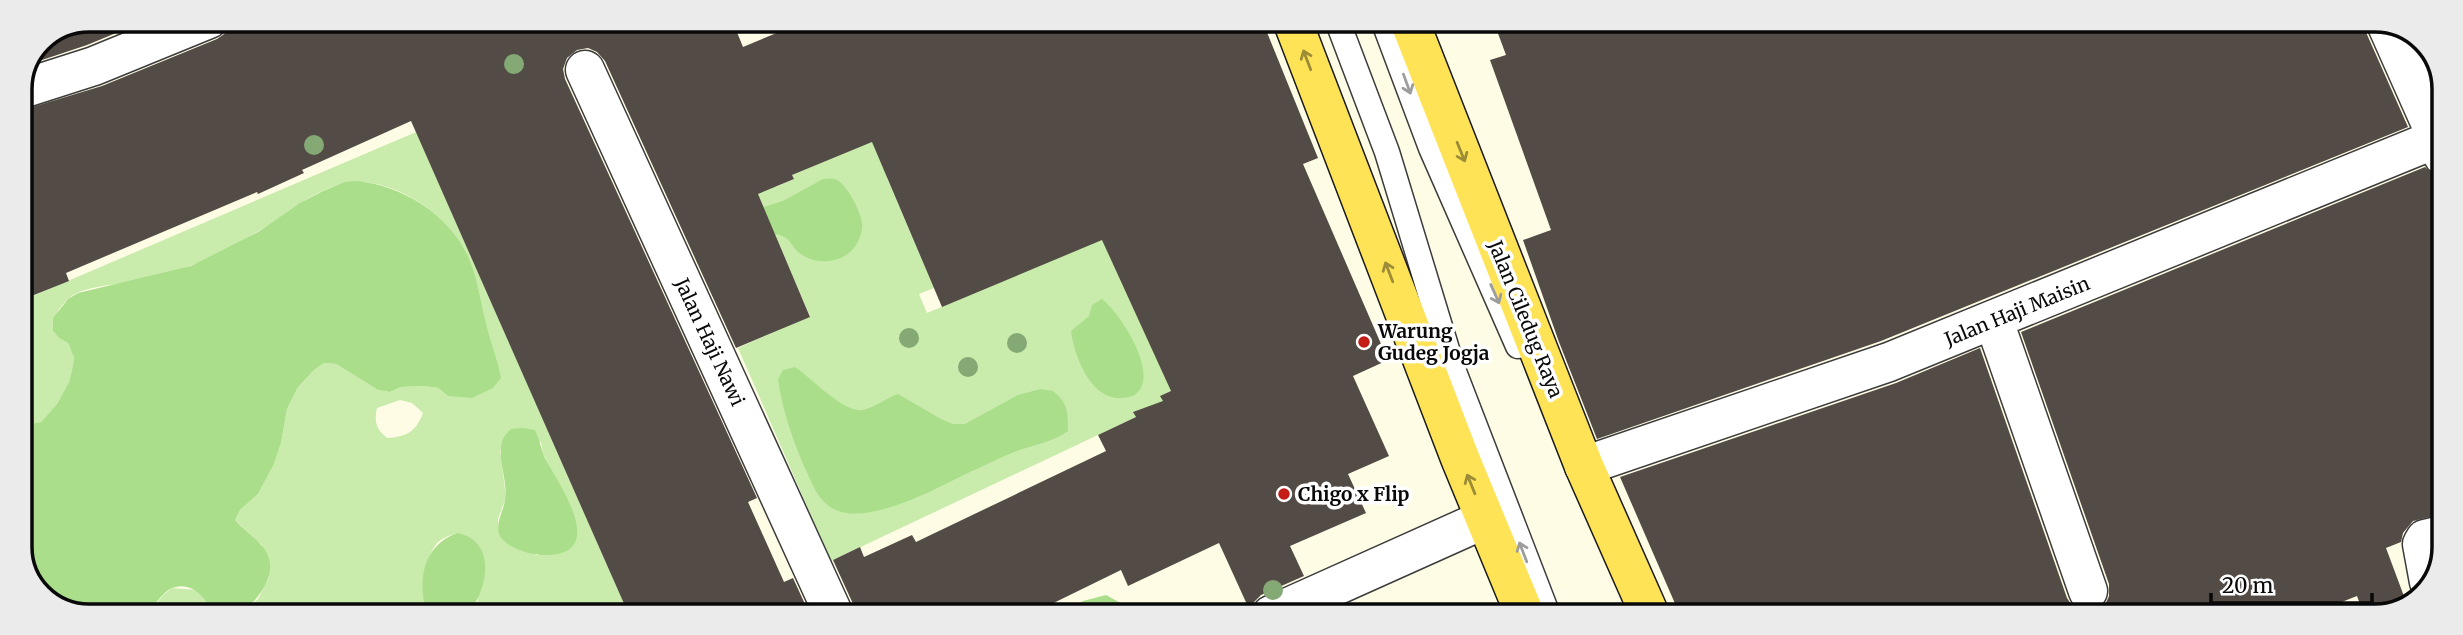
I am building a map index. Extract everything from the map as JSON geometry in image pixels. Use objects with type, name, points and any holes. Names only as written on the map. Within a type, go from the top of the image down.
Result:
[{"type":"main road","points":[[1297,32],[1520,604]]},
{"type":"main road","name":"Jalan Ciledug Raya","points":[[1414,32],[1584,466],[1645,604]]},
{"type":"street","points":[[32,86],[94,66],[177,32]]},
{"type":"street","points":[[2391,35],[2431,121]]},
{"type":"street","name":"Jalan Haji Nawi","points":[[586,70],[829,604]]},
{"type":"street","name":"Jalan Haji Maisin","points":[[1584,466],[1889,362],[2431,147]]},
{"type":"street","points":[[1994,321],[2088,592]]},
{"type":"street","points":[[1296,604],[1485,519]]},
{"type":"street","points":[[2427,568],[2423,544],[2425,539],[2432,538]]},
{"type":"lane","points":[[1342,32],[1387,152],[1453,369],[1544,604]]},
{"type":"lane","points":[[1388,32],[1431,148],[1630,604]]},
{"type":"green space","points":[[416,132],[624,604],[475,604],[478,600],[457,533],[437,543],[432,550],[426,568],[425,604],[253,604],[269,577],[262,545],[235,520],[240,510],[258,494],[274,464],[287,409],[298,387],[324,363],[336,364],[378,390],[390,392],[401,387],[425,386],[438,388],[448,396],[490,340],[474,272],[464,248],[431,211],[387,187],[371,183],[340,184],[311,197],[257,232],[199,263],[157,276],[94,288],[73,295],[64,302],[53,326],[53,331],[59,338],[68,343],[74,358],[69,382],[57,404],[41,422],[32,424],[32,296]],"holes":[[[400,400],[412,403],[423,413],[417,425],[410,432],[387,438],[377,425],[377,408]],[[541,442],[543,453],[576,522],[576,535],[573,546],[537,555],[504,541],[498,530],[498,519],[506,497],[500,450]]]},
{"type":"green space","points":[[881,138],[887,178],[934,288],[919,294],[927,313],[1103,239],[1171,391],[1161,396],[1165,405],[1147,413],[1144,408],[1134,412],[1136,417],[831,561],[738,348],[810,316],[780,247],[717,273],[748,177],[776,187],[794,179],[792,175]]},
{"type":"green space","points":[[823,179],[834,179],[843,185],[856,205],[862,223],[862,231],[853,249],[845,256],[827,261],[804,256],[786,238],[775,234],[760,208],[783,201]]},
{"type":"green space","points":[[357,181],[393,189],[425,207],[452,231],[463,246],[474,271],[501,378],[493,388],[472,398],[448,396],[438,388],[425,386],[401,387],[390,392],[378,390],[336,364],[324,363],[314,370],[298,387],[287,409],[274,464],[258,494],[240,510],[235,520],[263,547],[270,566],[266,583],[251,604],[207,604],[197,591],[184,586],[170,589],[155,604],[89,604],[67,599],[54,592],[39,575],[32,550],[32,424],[41,422],[57,404],[69,382],[74,358],[68,343],[53,331],[53,318],[68,299],[78,293],[191,266],[258,232],[300,203],[345,182]]},
{"type":"green space","points":[[1102,299],[1127,329],[1140,358],[1143,384],[1137,393],[1130,397],[1116,398],[1098,390],[1079,362],[1071,331],[1089,316],[1092,305]]},
{"type":"green space","points":[[795,367],[846,406],[868,409],[898,394],[953,424],[965,424],[1018,395],[1041,389],[1053,391],[1066,408],[1068,431],[1048,441],[1008,454],[900,504],[860,513],[843,512],[829,506],[817,493],[792,434],[778,379],[783,370]]},
{"type":"green space","points":[[511,429],[535,430],[544,456],[574,513],[576,542],[567,551],[549,555],[525,552],[508,544],[498,532],[506,494],[501,444]]},
{"type":"green space","points":[[457,533],[470,538],[479,546],[484,556],[484,580],[474,604],[424,604],[425,566],[429,556],[445,539]]},
{"type":"green space","points":[[172,588],[197,590],[208,604],[156,604]]},
{"type":"green space","points":[[1106,595],[1122,604],[1078,604]]},
{"type":"building","points":[[89,32],[118,32],[39,61],[48,48],[67,36]]},
{"type":"building","points":[[227,32],[737,32],[743,47],[779,32],[1267,32],[1318,158],[1303,164],[1388,360],[1353,376],[1389,456],[1348,474],[1366,513],[1290,546],[1304,576],[1261,595],[1253,604],[1247,604],[1219,543],[1128,586],[1121,570],[1051,604],[853,604],[833,560],[860,547],[864,557],[912,535],[916,542],[1106,451],[1098,435],[1136,417],[1133,412],[1163,401],[1160,396],[1171,391],[1102,240],[942,307],[872,142],[792,175],[794,179],[758,194],[810,317],[736,348],[605,61],[597,52],[588,48],[577,50],[567,58],[563,69],[565,79],[757,498],[748,502],[784,582],[793,578],[805,604],[624,604],[411,121],[302,170],[304,173],[258,194],[257,192],[66,273],[69,281],[32,296],[32,107],[102,86],[217,39]]},
{"type":"building","points":[[1497,32],[2366,32],[2408,127],[1881,341],[1597,439],[1523,240],[1551,230],[1490,60],[1506,55]]},
{"type":"building","points":[[2425,167],[2431,173],[2432,516],[2413,521],[2403,533],[2401,542],[2386,548],[2404,596],[2374,604],[2360,604],[2357,596],[2337,604],[2105,604],[2109,596],[2109,584],[2021,332]]},
{"type":"building","points":[[1980,348],[2071,604],[1675,604],[1620,477],[1896,383]]},
{"type":"place","name":"Warung Gudeg Jogja","points":[[1364,342]]},
{"type":"place","name":"Chigo x Flip","points":[[1284,494]]}]
